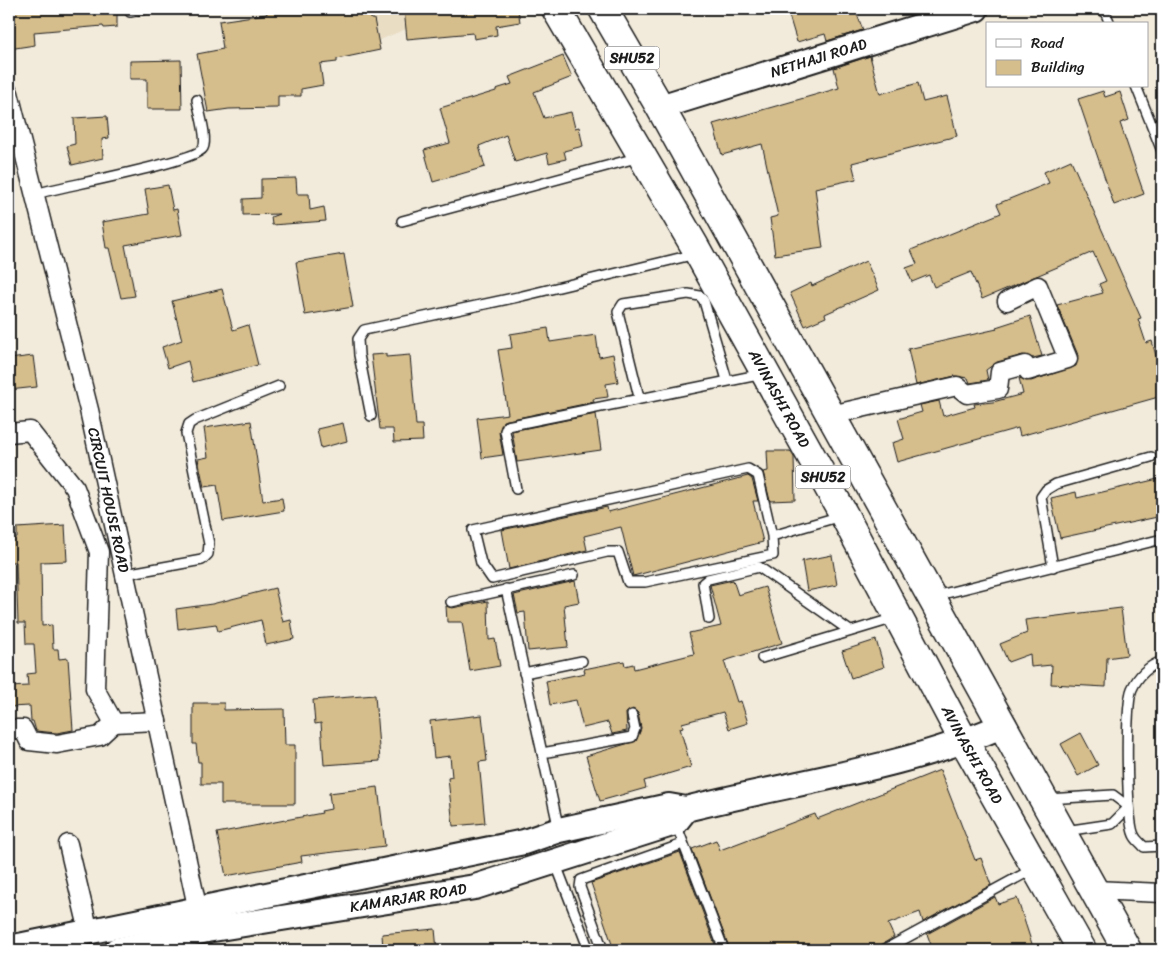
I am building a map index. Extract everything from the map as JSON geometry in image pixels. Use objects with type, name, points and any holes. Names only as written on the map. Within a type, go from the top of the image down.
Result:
[{"type":"main road","name":"AVINASHI ROAD","points":[[556,9],[699,254],[844,515],[964,742],[1082,950]]},
{"type":"main road","name":"SHU52","points":[[603,9],[660,106],[1127,950]]},
{"type":"main road","name":"NETHAJI ROAD","points":[[660,106],[976,9]]},
{"type":"main road","points":[[950,715],[988,698]]},
{"type":"main road","points":[[9,948],[89,932],[200,921],[524,842],[559,830],[678,820],[964,742],[1004,725]]},
{"type":"main road","name":"KAMARJAR ROAD","points":[[117,950],[200,921],[475,886],[555,862],[678,820]]},
{"type":"street","name":"CIRCUIT HOUSE ROAD","points":[[9,93],[89,410],[200,921]]},
{"type":"street","points":[[831,415],[957,386],[967,394],[998,389],[1000,372],[1025,366],[1028,371],[1068,359],[1038,286],[1007,301]]},
{"type":"street","points":[[9,433],[30,431],[75,488],[99,552],[95,689],[114,723]]},
{"type":"street","points":[[9,729],[24,729],[29,741],[57,744],[100,736],[114,723],[157,721]]},
{"type":"street","points":[[68,844],[89,932]]},
{"type":"street","points":[[1094,890],[1162,893]]},
{"type":"lane","points":[[130,12],[145,9]]},
{"type":"lane","points":[[1104,9],[1109,22]]},
{"type":"lane","points":[[1137,88],[1162,151]]},
{"type":"lane","points":[[34,194],[162,165],[196,154],[203,149],[204,140],[197,100]]},
{"type":"lane","points":[[402,221],[642,156]]},
{"type":"lane","points":[[370,416],[358,339],[364,330],[518,297],[699,254]]},
{"type":"lane","points":[[639,397],[618,312],[623,304],[688,294],[700,296],[704,301],[727,380]]},
{"type":"lane","points":[[516,489],[505,431],[507,426],[639,397],[765,373]]},
{"type":"lane","points":[[125,574],[202,560],[208,554],[209,544],[186,433],[189,424],[279,386]]},
{"type":"lane","points":[[1053,567],[1040,497],[1046,490],[1056,484],[1151,457]]},
{"type":"lane","points":[[748,469],[758,475],[772,536],[773,555],[645,582],[628,582],[618,552],[606,552],[492,579],[481,563],[473,530],[748,469]]},
{"type":"lane","points":[[772,536],[844,515]]},
{"type":"lane","points":[[932,597],[1162,539]]},
{"type":"lane","points":[[710,619],[704,583],[708,579],[759,567],[850,632]]},
{"type":"lane","points":[[451,602],[574,575]]},
{"type":"lane","points":[[506,589],[559,830]]},
{"type":"lane","points":[[762,658],[898,617]]},
{"type":"lane","points":[[524,673],[582,661]]},
{"type":"lane","points":[[1162,661],[1153,665],[1142,675],[1132,691],[1128,738],[1129,807],[1134,837],[1144,847],[1162,846]]},
{"type":"lane","points":[[542,753],[632,737],[635,729],[632,715]]},
{"type":"lane","points":[[1044,799],[1113,795],[1129,807]]},
{"type":"lane","points":[[1062,832],[1112,824],[1129,807]]},
{"type":"lane","points":[[603,950],[580,887],[581,880],[678,820],[724,950]]},
{"type":"lane","points":[[555,862],[589,950]]},
{"type":"lane","points":[[884,950],[1035,868]]},
{"type":"shaded area","points":[[309,9],[453,9],[340,57]]},
{"type":"building","points":[[9,9],[117,9],[117,27],[104,28],[103,26],[34,32],[35,45],[9,49]]},
{"type":"building","points":[[266,9],[371,9],[371,19],[374,19],[380,50],[337,59],[337,62],[320,64],[323,85],[301,89],[301,96],[278,96],[278,108],[229,109],[208,112],[197,54],[223,49],[219,21],[267,14]]},
{"type":"building","points":[[404,9],[518,9],[520,22],[496,26],[497,35],[474,39],[473,33],[407,39]]},
{"type":"building","points":[[787,9],[814,9],[815,12],[827,9],[855,9],[863,30],[827,41],[825,34],[797,42]]},
{"type":"building","points":[[563,56],[572,77],[534,92],[544,118],[571,112],[575,128],[579,127],[583,146],[564,151],[566,159],[549,163],[547,153],[515,162],[506,135],[479,146],[485,167],[433,182],[424,150],[450,143],[440,108],[496,91],[496,89],[512,84],[509,77]]},
{"type":"building","points":[[870,56],[880,94],[918,83],[923,102],[947,96],[957,136],[852,163],[856,179],[815,188],[823,248],[775,255],[770,218],[778,216],[762,144],[722,155],[713,124],[839,88],[834,68]]},
{"type":"building","points":[[181,60],[182,109],[147,109],[147,79],[130,79],[130,61]]},
{"type":"building","points":[[1103,91],[1105,97],[1120,92],[1129,120],[1120,123],[1144,194],[1114,205],[1078,99]]},
{"type":"building","points":[[107,116],[109,138],[102,139],[103,158],[72,165],[67,146],[75,144],[74,118]]},
{"type":"building","points":[[1071,160],[1141,318],[1138,319],[1146,343],[1152,341],[1162,378],[1162,396],[1020,436],[1018,428],[897,462],[892,443],[904,439],[898,419],[922,412],[920,405],[939,401],[943,416],[975,407],[974,404],[993,402],[1023,394],[1019,378],[1031,381],[1076,366],[1078,355],[1057,305],[1103,293],[1099,284],[1106,281],[1093,252],[982,299],[971,272],[934,287],[929,275],[912,282],[906,268],[917,264],[911,250],[1001,213],[997,204],[1049,183],[1044,172]]},
{"type":"building","points":[[296,178],[297,194],[309,194],[310,210],[324,207],[326,221],[272,225],[271,217],[279,214],[243,215],[243,199],[261,198],[261,179]]},
{"type":"building","points":[[168,185],[173,210],[177,209],[182,235],[125,245],[135,296],[121,298],[109,248],[106,248],[102,222],[149,214],[145,189]]},
{"type":"building","points":[[344,254],[353,307],[305,315],[296,262]]},
{"type":"building","points":[[866,261],[879,290],[825,314],[826,317],[805,326],[790,293],[811,283],[812,286]]},
{"type":"building","points":[[222,289],[233,330],[248,325],[258,365],[193,382],[188,361],[168,368],[162,347],[182,340],[172,301]]},
{"type":"building","points":[[1030,316],[1042,356],[1033,358],[1023,355],[997,362],[986,370],[988,380],[970,383],[968,378],[955,376],[916,385],[908,349],[997,329],[996,327]]},
{"type":"building","points":[[548,328],[550,342],[596,335],[599,357],[613,354],[618,382],[606,384],[608,397],[593,399],[594,402],[503,421],[499,432],[503,455],[482,458],[477,418],[508,414],[498,350],[512,348],[510,334]]},
{"type":"building","points":[[386,354],[386,357],[410,355],[416,425],[422,425],[423,441],[394,442],[393,429],[380,429],[371,355]]},
{"type":"building","points":[[33,356],[37,387],[9,390],[9,359]]},
{"type":"building","points":[[596,414],[601,450],[517,462],[512,431]]},
{"type":"building","points":[[251,421],[263,501],[282,498],[284,511],[223,521],[217,485],[204,487],[198,459],[208,457],[204,428]]},
{"type":"building","points":[[343,423],[347,441],[321,448],[317,429]]},
{"type":"building","points":[[767,451],[790,451],[794,457],[795,500],[770,501],[763,472],[768,471]]},
{"type":"building","points":[[748,476],[752,479],[758,501],[753,501],[763,542],[633,576],[621,527],[584,536],[587,550],[509,569],[502,530],[607,507],[608,512]]},
{"type":"building","points":[[1162,478],[1162,516],[1060,538],[1051,498],[1076,492],[1077,498]]},
{"type":"building","points":[[65,525],[67,561],[41,562],[42,626],[52,625],[53,649],[58,649],[59,659],[68,658],[73,730],[57,733],[36,731],[33,721],[31,721],[30,706],[9,707],[9,687],[28,686],[27,674],[36,673],[34,644],[26,644],[25,623],[18,623],[16,562],[9,562],[9,539],[17,538],[17,528]]},
{"type":"building","points":[[832,555],[837,585],[807,591],[802,561]]},
{"type":"building","points":[[733,580],[738,595],[765,587],[782,643],[724,661],[737,702],[741,701],[748,723],[729,729],[723,712],[682,723],[683,727],[680,728],[691,767],[644,781],[646,788],[600,801],[586,756],[636,741],[641,728],[638,713],[633,709],[626,713],[627,731],[612,734],[608,722],[583,728],[576,700],[550,705],[546,681],[585,673],[584,669],[624,661],[625,666],[633,664],[634,669],[694,654],[689,633],[721,626],[710,585]]},
{"type":"building","points":[[575,581],[579,602],[564,605],[568,647],[528,651],[525,612],[518,613],[514,595]]},
{"type":"building","points":[[275,588],[283,622],[291,620],[294,639],[266,645],[261,620],[218,631],[216,624],[178,629],[176,609],[212,604]]},
{"type":"building","points":[[488,601],[489,640],[495,639],[500,666],[470,671],[462,622],[447,622],[446,606],[452,608]]},
{"type":"building","points":[[1121,608],[1127,655],[1107,658],[1106,687],[1051,684],[1052,665],[1031,667],[1030,654],[1008,662],[1000,644],[1027,633],[1025,620]]},
{"type":"building","points":[[876,640],[884,667],[851,678],[842,651]]},
{"type":"building","points":[[375,695],[380,761],[324,765],[321,723],[315,724],[313,700]]},
{"type":"building","points":[[193,703],[224,703],[224,710],[284,709],[285,745],[295,745],[295,804],[221,804],[221,784],[201,784],[201,762],[198,762],[196,744],[193,744]]},
{"type":"building","points":[[482,715],[487,761],[479,762],[485,823],[453,826],[448,778],[452,777],[450,756],[434,758],[430,721]]},
{"type":"building","points":[[1081,733],[1098,765],[1078,776],[1061,744]]},
{"type":"building","points":[[940,770],[975,860],[981,858],[991,885],[923,922],[920,912],[888,924],[894,937],[881,945],[878,950],[730,950],[692,849],[716,840],[720,850],[815,814],[817,819]]},
{"type":"building","points":[[378,787],[385,846],[301,856],[302,862],[226,876],[217,833],[322,813],[321,811],[331,809],[329,793]]},
{"type":"building","points":[[680,852],[717,950],[614,950],[591,883]]},
{"type":"building","points":[[995,897],[998,904],[1017,898],[1034,950],[933,950],[927,934]]},
{"type":"building","points":[[435,929],[437,950],[383,950],[382,934]]}]
